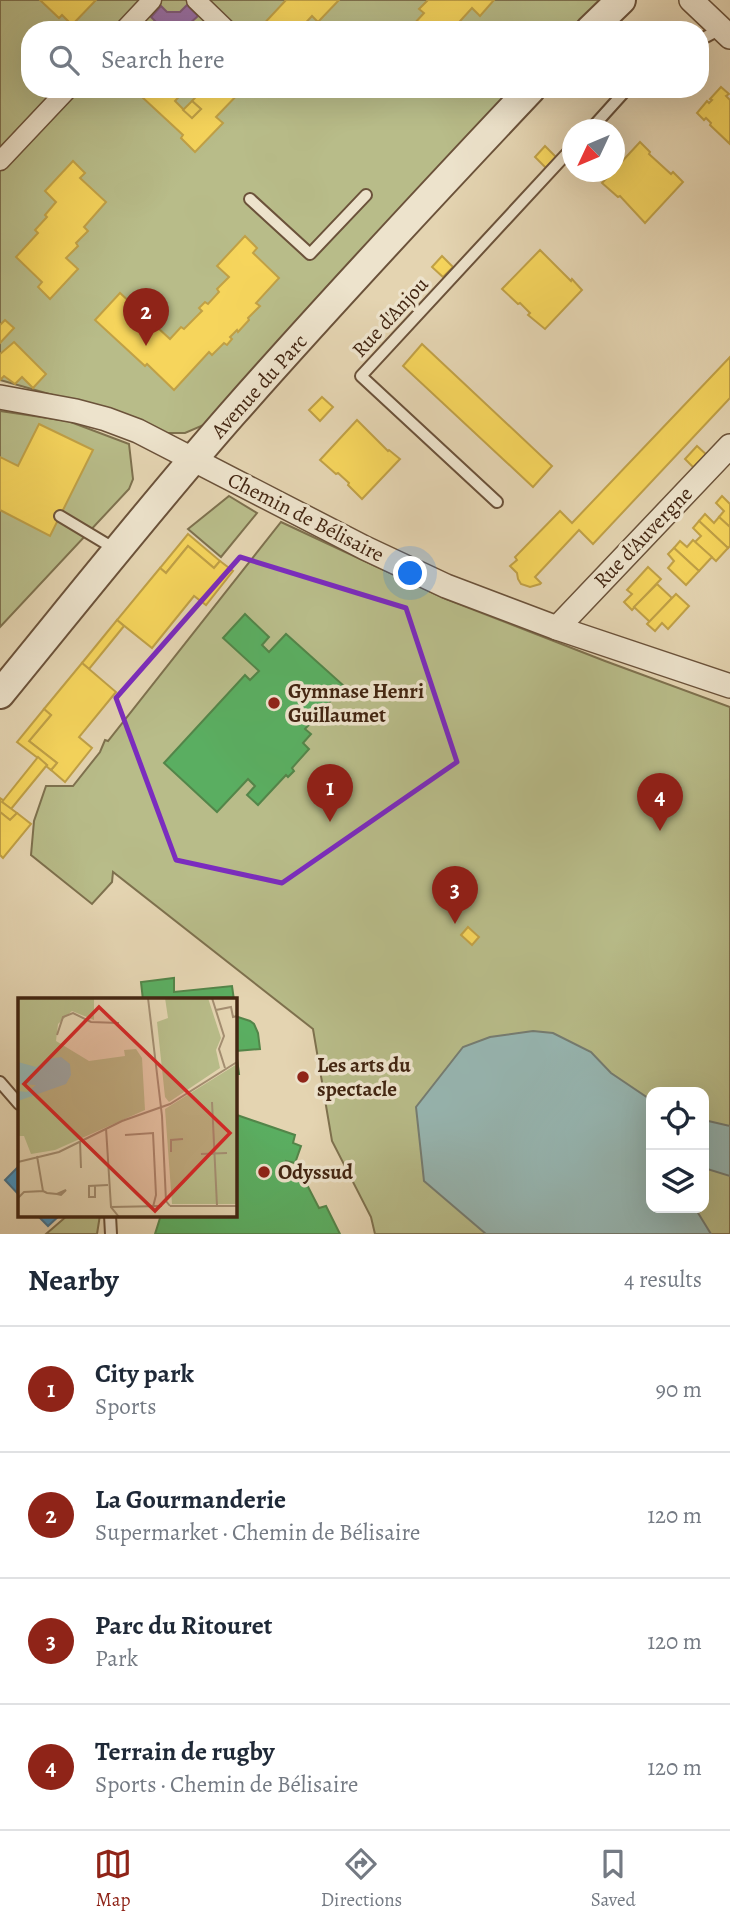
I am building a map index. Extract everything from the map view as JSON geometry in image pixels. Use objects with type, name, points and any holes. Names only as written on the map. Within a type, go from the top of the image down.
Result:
[{"type":"street","points":[[132,21],[152,0]]},
{"type":"street","points":[[196,0],[218,21]]},
{"type":"street","points":[[599,21],[621,0]]},
{"type":"street","points":[[691,0],[726,32]]},
{"type":"street","points":[[0,161],[60,98]]},
{"type":"street","name":"Avenue du Parc","points":[[0,694],[233,413],[411,216],[522,98]]},
{"type":"street","name":"Chemin de Bélisaire","points":[[0,397],[76,411],[138,431],[365,548],[459,592],[730,687]]},
{"type":"street","name":"Rue d'Auvergne","points":[[557,628],[730,446]]},
{"type":"lane","points":[[709,37],[726,32]]},
{"type":"lane","points":[[600,119],[619,98]]},
{"type":"lane","name":"Rue d'Anjou","points":[[498,502],[361,376],[562,159]]},
{"type":"lane","points":[[250,199],[310,254],[366,195]]},
{"type":"lane","points":[[60,516],[117,550]]},
{"type":"lane","points":[[0,1083],[18,1103]]},
{"type":"lane","points":[[110,1216],[111,1234]]},
{"type":"highlighted area","points":[[240,557],[406,608],[457,762],[282,883],[176,860],[116,698]]},
{"type":"green space","points":[[0,0],[600,0],[581,21],[21,21],[21,98],[509,98],[206,424],[185,433],[165,433],[130,417],[0,380]]},
{"type":"green space","points":[[0,411],[68,421],[129,444],[133,479],[129,489],[0,627]]},
{"type":"green space","points":[[229,496],[257,513],[221,557],[188,529]]},
{"type":"green space","points":[[281,522],[446,599],[730,707],[730,1234],[375,1234],[371,1217],[332,1141],[313,1029],[113,872],[112,882],[92,904],[31,855],[34,821],[46,786],[73,786],[100,752],[105,740],[108,741]]},
{"type":"green space","points":[[67,1216],[100,1216],[97,1234],[46,1234]]},
{"type":"water","points":[[533,1031],[553,1033],[591,1052],[611,1073],[646,1097],[646,1213],[698,1213],[711,1234],[486,1234],[424,1181],[416,1107],[463,1047],[490,1037]]},
{"type":"water","points":[[709,1121],[730,1126],[730,1176],[709,1170]]},
{"type":"building: Homes","points":[[40,0],[96,0],[76,21],[68,21],[62,15],[59,18]]},
{"type":"building: Homes","points":[[286,0],[339,0],[319,21],[312,16],[307,21],[266,21]]},
{"type":"building: Homes","points":[[428,0],[494,0],[480,16],[472,8],[460,21],[417,21],[424,13],[419,9]]},
{"type":"building: Homes","points":[[721,87],[729,94],[726,96],[730,100],[730,144],[706,118],[704,120],[697,113],[707,101],[709,103],[712,100],[710,99]]},
{"type":"building: Homes","points":[[143,98],[178,98],[175,101],[192,118],[201,109],[192,101],[195,98],[234,98],[216,117],[223,123],[195,152],[181,138],[183,135]]},
{"type":"building: Homes","points":[[192,101],[201,109],[192,118],[183,110]]},
{"type":"building: Homes","points":[[640,142],[649,154],[683,182],[645,223],[620,196],[602,183],[625,182],[625,158]]},
{"type":"building: Homes","points":[[545,146],[556,157],[546,168],[535,157]]},
{"type":"building: Homes","points":[[73,161],[85,173],[80,178],[106,202],[84,227],[88,231],[66,258],[78,269],[50,299],[38,287],[42,282],[16,257],[38,233],[35,230],[56,202],[45,191]]},
{"type":"building: Homes","points":[[245,236],[257,248],[253,253],[279,278],[256,303],[260,306],[238,332],[237,330],[230,337],[232,339],[227,345],[224,343],[212,355],[209,352],[174,390],[95,320],[120,293],[170,339],[202,311],[199,308],[205,302],[208,304],[219,292],[217,289],[229,277],[217,266]]},
{"type":"building: Homes","points":[[540,250],[582,290],[545,329],[502,289]]},
{"type":"building: Homes","points":[[442,256],[453,267],[443,277],[432,267]]},
{"type":"building: Homes","points":[[5,320],[14,328],[0,343],[0,325]]},
{"type":"building: Homes","points":[[14,342],[46,374],[33,388],[22,377],[15,384],[4,376],[0,380],[0,354]]},
{"type":"building: Homes","points":[[422,344],[552,466],[533,487],[403,366]]},
{"type":"building: Homes","points":[[730,357],[730,398],[593,544],[579,530],[535,577],[540,584],[530,587],[521,584],[517,573],[510,566],[517,560],[515,557],[560,511],[572,523]]},
{"type":"building: Homes","points":[[322,397],[333,407],[320,421],[309,410]]},
{"type":"building: Homes","points":[[357,420],[388,451],[400,459],[362,499],[349,483],[320,460]]},
{"type":"building: Homes","points":[[39,424],[93,450],[50,536],[0,510],[0,457],[18,466]]},
{"type":"building: Homes","points":[[697,446],[708,456],[695,469],[685,459]]},
{"type":"building: Homes","points":[[722,496],[730,504],[730,527],[719,517],[724,511],[716,503]]},
{"type":"building: Homes","points":[[705,514],[714,523],[719,517],[730,527],[728,548],[699,521]]},
{"type":"building: Homes","points":[[699,521],[728,548],[716,561],[695,542],[701,536],[693,528]]},
{"type":"building: Homes","points":[[188,534],[220,561],[214,568],[188,546],[166,573],[160,568]]},
{"type":"building: Homes","points":[[693,540],[712,557],[699,571],[674,548],[680,541],[687,547]]},
{"type":"building: Homes","points":[[188,546],[214,568],[220,561],[233,571],[206,605],[194,596],[152,648],[117,620],[160,568],[166,573]]},
{"type":"building: Homes","points":[[674,548],[699,571],[686,585],[668,568],[674,561],[668,554]]},
{"type":"building: Homes","points":[[648,567],[661,579],[632,610],[624,602],[632,594],[627,590]]},
{"type":"building: Homes","points":[[657,584],[672,598],[650,622],[634,607]]},
{"type":"building: Homes","points":[[676,594],[689,606],[668,629],[662,623],[655,631],[647,624]]},
{"type":"building: Homes","points":[[117,620],[124,626],[89,669],[82,663]]},
{"type":"building: Homes","points":[[82,663],[116,692],[79,737],[92,748],[65,782],[51,770],[57,763],[29,741],[51,715],[44,709]]},
{"type":"building: Homes","points":[[44,709],[51,715],[29,741],[57,763],[51,770],[17,742]]},
{"type":"building: Homes","points":[[38,757],[47,765],[11,809],[2,802]]},
{"type":"building: Homes","points":[[0,798],[17,813],[10,820],[0,812]]},
{"type":"building: Homes","points":[[0,812],[10,820],[17,813],[31,824],[3,858],[0,855]]},
{"type":"building: Homes","points":[[468,927],[479,937],[472,945],[461,935]]},
{"type":"building: Offices","points":[[187,5],[198,16],[192,21],[155,21],[151,17],[161,6],[167,12],[180,12]]},
{"type":"building: Schools","points":[[18,1167],[18,1194],[5,1180]]},
{"type":"building: Schools","points":[[38,1216],[59,1216],[48,1226]]},
{"type":"building: Public","name":"Gymnase Henri Guillaumet","points":[[245,614],[269,637],[262,645],[269,652],[286,634],[344,686],[305,729],[311,734],[303,743],[309,749],[292,768],[294,771],[288,777],[286,775],[258,805],[247,795],[255,786],[248,779],[217,812],[164,763],[245,675],[250,680],[259,671],[223,638]]},
{"type":"building: Public","points":[[174,978],[174,992],[232,986],[234,998],[143,998],[141,982]]},
{"type":"building: Public","points":[[236,1016],[254,1024],[260,1049],[236,1051]]},
{"type":"building: Public","points":[[236,1051],[239,1074],[236,1074]]},
{"type":"building: Public","name":"Odyssud","points":[[236,1115],[295,1135],[293,1143],[301,1146],[295,1163],[286,1161],[283,1169],[302,1175],[319,1208],[326,1206],[340,1234],[155,1234],[161,1216],[236,1216]]},
{"type":"place","name":"La Gourmanderie","points":[[146,346]]},
{"type":"place","name":"Gymnase Henri Guillaumet","points":[[274,703]]},
{"type":"place","name":"City park","points":[[330,822]]},
{"type":"place","name":"Terrain de rugby","points":[[660,831]]},
{"type":"place","name":"Parc du Ritouret","points":[[455,924]]},
{"type":"place","name":"Les arts du spectacle","points":[[303,1077]]},
{"type":"place","name":"Odyssud","points":[[264,1172]]}]
